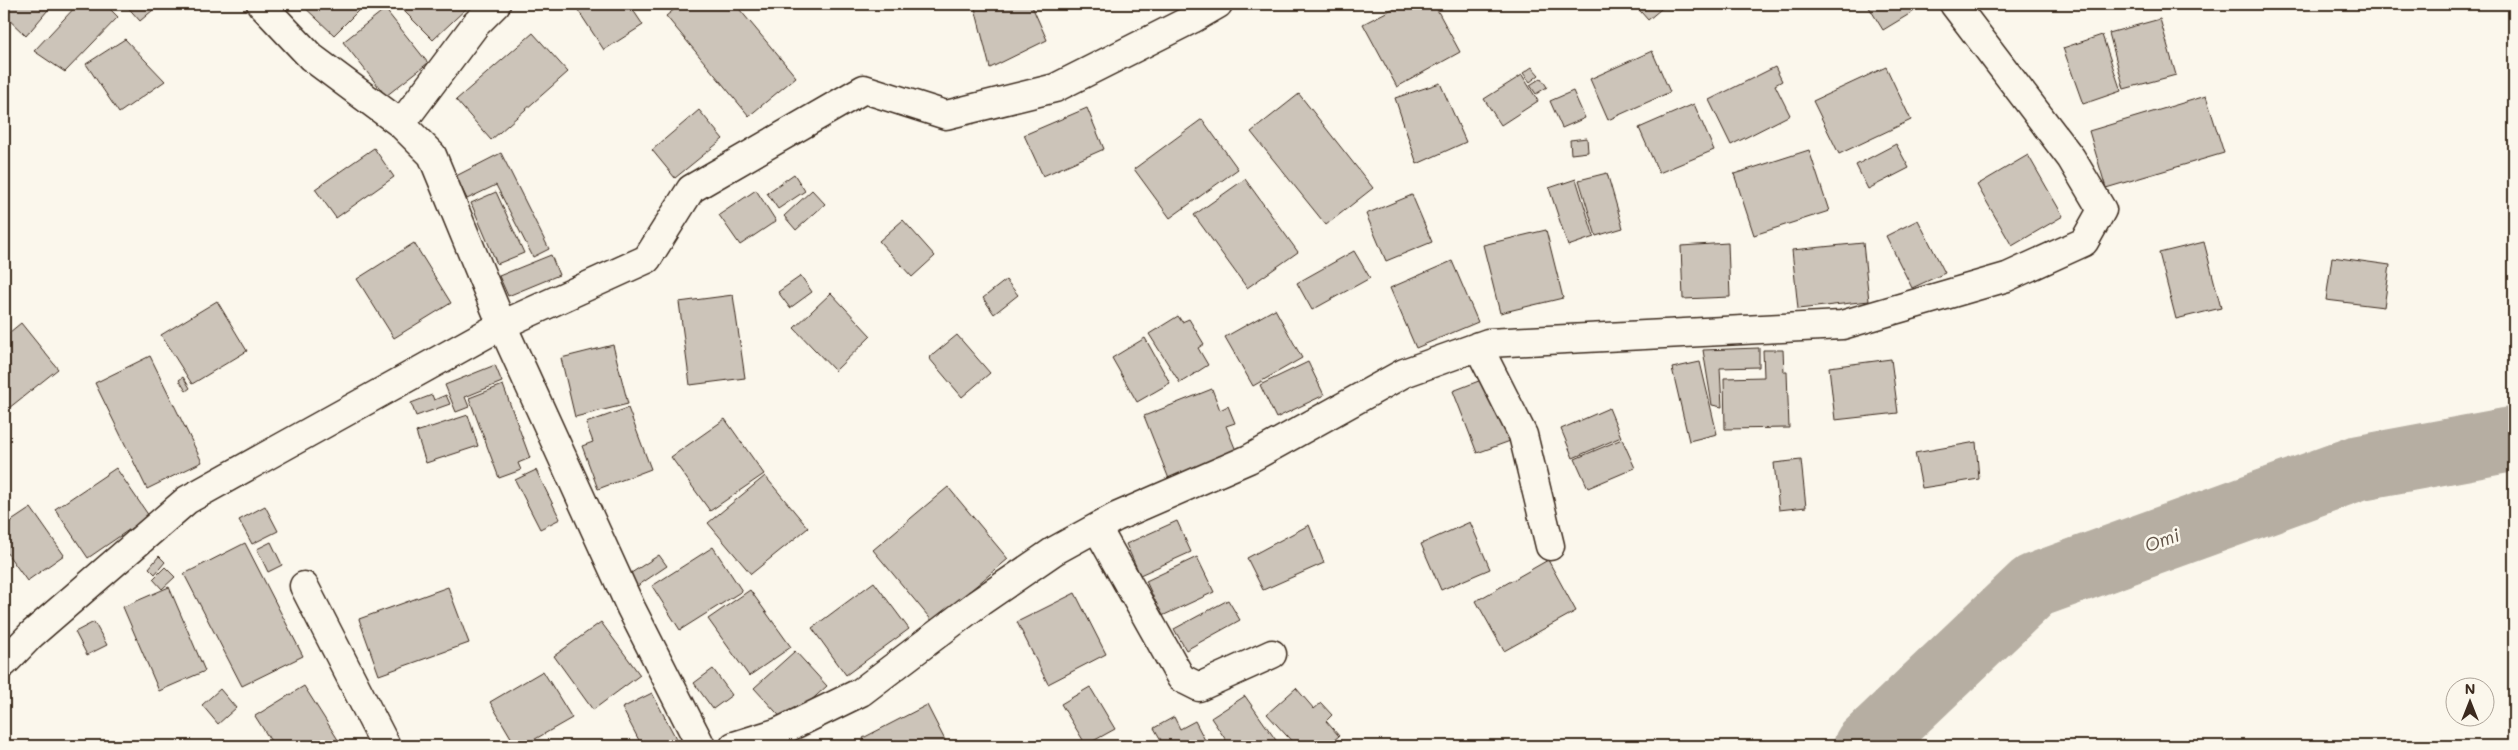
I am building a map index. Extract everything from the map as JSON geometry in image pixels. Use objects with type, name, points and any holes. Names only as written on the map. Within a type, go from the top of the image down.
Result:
[{"type":"street","points":[[261,4],[311,57],[401,124],[432,155],[502,325],[631,608],[701,746]]},
{"type":"street","points":[[401,124],[476,24],[496,4]]},
{"type":"street","points":[[4,663],[31,635],[187,500],[502,325],[647,259],[691,190],[864,89],[946,115],[1055,88],[1186,11],[1218,4]]},
{"type":"street","points":[[734,746],[779,732],[861,692],[977,604],[1054,551],[1116,517],[1249,459],[1404,373],[1488,343],[1842,325],[2007,277],[2084,242],[2102,210],[2071,158],[1954,4]]},
{"type":"street","points":[[1478,346],[1523,435],[1550,546]]},
{"type":"street","points":[[1097,528],[1181,678],[1200,687],[1272,654]]},
{"type":"street","points":[[304,586],[386,746]]},
{"type":"building","points":[[4,4],[53,4],[26,36],[4,15]]},
{"type":"building","points":[[78,4],[105,4],[118,17],[65,72],[34,51]]},
{"type":"building","points":[[125,4],[160,4],[140,21]]},
{"type":"building","points":[[301,4],[365,4],[334,35]]},
{"type":"building","points":[[397,4],[471,4],[433,40]]},
{"type":"building","points":[[574,4],[629,4],[643,25],[604,50]]},
{"type":"building","points":[[681,4],[735,4],[796,77],[749,116],[666,16]]},
{"type":"building","points":[[974,4],[1031,4],[1047,40],[990,68]]},
{"type":"building","points":[[1402,4],[1408,4],[1410,8],[1418,4],[1434,4],[1460,52],[1397,87],[1363,24]]},
{"type":"building","points":[[1634,4],[1667,4],[1648,20]]},
{"type":"building","points":[[1867,4],[1926,4],[1883,30]]},
{"type":"building","points":[[385,9],[428,63],[386,96],[343,42]]},
{"type":"building","points":[[2160,19],[2176,75],[2124,89],[2109,33]]},
{"type":"building","points":[[533,33],[568,72],[491,140],[456,100]]},
{"type":"building","points":[[2102,35],[2121,91],[2083,104],[2063,48]]},
{"type":"building","points":[[125,39],[165,81],[119,113],[86,64]]},
{"type":"building","points":[[1652,51],[1670,92],[1608,120],[1590,79]]},
{"type":"building","points":[[1532,67],[1539,75],[1530,82],[1523,73]]},
{"type":"building","points":[[1775,67],[1782,81],[1775,85],[1790,115],[1731,145],[1709,100]]},
{"type":"building","points":[[1886,67],[1911,120],[1839,154],[1813,101]]},
{"type":"building","points":[[1522,75],[1538,101],[1501,125],[1484,99]]},
{"type":"building","points":[[1541,78],[1547,87],[1536,94],[1530,85]]},
{"type":"building","points":[[1440,83],[1466,142],[1417,164],[1395,98]]},
{"type":"building","points":[[1573,91],[1585,118],[1562,128],[1550,101]]},
{"type":"building","points":[[1299,94],[1373,188],[1326,225],[1251,132]]},
{"type":"building","points":[[2206,96],[2224,153],[2106,188],[2089,131]]},
{"type":"building","points":[[1694,104],[1714,150],[1659,173],[1639,128]]},
{"type":"building","points":[[1087,108],[1104,149],[1043,176],[1024,135]]},
{"type":"building","points":[[699,110],[723,139],[675,178],[652,150]]},
{"type":"building","points":[[1202,119],[1238,169],[1170,218],[1134,169]]},
{"type":"building","points":[[1587,138],[1588,152],[1571,154],[1570,140]]},
{"type":"building","points":[[1896,144],[1909,168],[1868,189],[1856,165]]},
{"type":"building","points":[[374,148],[394,177],[336,218],[315,189]]},
{"type":"building","points":[[1809,150],[1829,211],[1754,235],[1734,174]]},
{"type":"building","points":[[501,153],[549,249],[533,257],[496,185],[467,199],[456,176]]},
{"type":"building","points":[[2028,155],[2063,216],[2012,246],[1977,185]]},
{"type":"building","points":[[1607,173],[1623,228],[1596,236],[1579,180]]},
{"type":"building","points":[[794,174],[805,191],[778,209],[767,193]]},
{"type":"building","points":[[1245,179],[1298,252],[1247,288],[1194,215]]},
{"type":"building","points":[[1576,179],[1594,237],[1568,246],[1549,188]]},
{"type":"building","points":[[756,190],[776,221],[740,245],[719,215]]},
{"type":"building","points":[[812,190],[825,204],[796,230],[784,216]]},
{"type":"building","points":[[496,192],[524,253],[497,264],[471,203]]},
{"type":"building","points":[[1412,195],[1432,242],[1386,261],[1366,214]]},
{"type":"building","points":[[903,220],[935,256],[912,277],[879,241]]},
{"type":"building","points":[[1918,220],[1945,273],[1912,288],[1886,236]]},
{"type":"building","points":[[1546,230],[1563,298],[1500,313],[1483,245]]},
{"type":"building","points":[[2204,242],[2221,308],[2176,319],[2159,253]]},
{"type":"building","points":[[414,243],[451,303],[394,338],[357,279]]},
{"type":"building","points":[[1728,243],[1730,297],[1683,299],[1681,246]]},
{"type":"building","points":[[1863,243],[1869,301],[1798,309],[1792,250]]},
{"type":"building","points":[[1354,251],[1370,278],[1312,310],[1297,283]]},
{"type":"building","points":[[551,255],[559,275],[508,296],[499,276]]},
{"type":"building","points":[[2332,257],[2390,265],[2384,307],[2326,300]]},
{"type":"building","points":[[1452,261],[1478,322],[1416,348],[1390,288]]},
{"type":"building","points":[[801,276],[812,292],[790,308],[778,292]]},
{"type":"building","points":[[1006,280],[1018,295],[994,314],[983,298]]},
{"type":"building","points":[[831,293],[871,336],[835,371],[794,328]]},
{"type":"building","points":[[733,295],[745,378],[690,385],[679,302]]},
{"type":"building","points":[[217,301],[247,351],[192,384],[161,335]]},
{"type":"building","points":[[1275,309],[1302,358],[1253,386],[1225,337]]},
{"type":"building","points":[[1178,316],[1182,322],[1189,319],[1204,344],[1198,348],[1208,365],[1180,383],[1149,334]]},
{"type":"building","points":[[21,323],[58,369],[4,412],[4,337]]},
{"type":"building","points":[[957,335],[990,373],[962,397],[929,358]]},
{"type":"building","points":[[1145,338],[1170,383],[1137,402],[1112,358]]},
{"type":"building","points":[[613,345],[628,404],[575,417],[561,358]]},
{"type":"building","points":[[1759,348],[1759,367],[1720,368],[1722,407],[1712,405],[1703,350]]},
{"type":"building","points":[[1763,350],[1783,350],[1784,372],[1787,372],[1789,428],[1725,429],[1724,378],[1764,377]]},
{"type":"building","points":[[150,356],[202,462],[147,489],[95,383]]},
{"type":"building","points":[[1891,359],[1898,413],[1835,420],[1829,367]]},
{"type":"building","points":[[1308,362],[1324,395],[1276,418],[1260,385]]},
{"type":"building","points":[[1700,362],[1717,434],[1689,441],[1672,368]]},
{"type":"building","points":[[495,365],[502,382],[465,397],[469,407],[456,412],[445,385]]},
{"type":"building","points":[[183,377],[190,388],[186,391],[179,380]]},
{"type":"building","points":[[1489,377],[1513,440],[1477,453],[1453,391]]},
{"type":"building","points":[[503,385],[530,458],[518,463],[521,470],[499,478],[469,398]]},
{"type":"building","points":[[1212,389],[1220,410],[1228,406],[1235,423],[1226,426],[1239,458],[1171,484],[1144,416]]},
{"type":"building","points":[[432,395],[434,400],[446,395],[450,404],[416,416],[411,403]]},
{"type":"building","points":[[628,408],[651,469],[598,489],[582,446],[593,442],[586,423]]},
{"type":"building","points":[[1609,408],[1621,437],[1573,458],[1561,429]]},
{"type":"building","points":[[468,415],[478,446],[426,463],[416,432]]},
{"type":"building","points":[[725,419],[764,474],[710,511],[671,457]]},
{"type":"building","points":[[1622,439],[1635,468],[1588,488],[1575,459]]},
{"type":"building","points":[[1976,442],[1979,479],[1922,488],[1915,453]]},
{"type":"building","points":[[1801,460],[1806,507],[1779,510],[1774,463]]},
{"type":"building","points":[[116,468],[149,516],[88,558],[55,509]]},
{"type":"building","points":[[536,470],[560,519],[540,529],[515,480]]},
{"type":"building","points":[[765,476],[808,528],[751,574],[708,523]]},
{"type":"building","points":[[948,487],[1008,559],[933,622],[873,550]]},
{"type":"building","points":[[265,506],[278,531],[252,544],[239,520]]},
{"type":"building","points":[[31,508],[64,555],[27,581],[4,549],[4,526]]},
{"type":"building","points":[[1177,521],[1191,552],[1140,575],[1126,544]]},
{"type":"building","points":[[1470,522],[1490,569],[1441,590],[1421,544]]},
{"type":"building","points":[[1309,525],[1324,563],[1263,590],[1247,558]]},
{"type":"building","points":[[271,542],[282,565],[268,572],[257,549]]},
{"type":"building","points":[[245,543],[303,656],[242,686],[184,574]]},
{"type":"building","points":[[713,547],[742,591],[680,630],[652,586]]},
{"type":"building","points":[[659,555],[667,566],[633,589],[625,577]]},
{"type":"building","points":[[159,556],[165,562],[155,574],[149,568]]},
{"type":"building","points":[[1197,557],[1214,592],[1162,616],[1146,581]]},
{"type":"building","points":[[1548,560],[1576,611],[1504,651],[1476,601]]},
{"type":"building","points":[[165,567],[175,577],[162,589],[153,579]]},
{"type":"building","points":[[874,582],[909,629],[846,675],[812,628]]},
{"type":"building","points":[[169,587],[205,671],[159,691],[123,607]]},
{"type":"building","points":[[448,587],[469,643],[379,675],[359,619]]},
{"type":"building","points":[[750,590],[791,647],[749,676],[708,619]]},
{"type":"building","points":[[1075,593],[1106,654],[1048,684],[1017,622]]},
{"type":"building","points":[[1228,600],[1240,620],[1186,650],[1174,629]]},
{"type":"building","points":[[94,622],[107,645],[87,655],[75,632]]},
{"type":"building","points":[[601,622],[640,675],[593,710],[554,656]]},
{"type":"building","points":[[795,651],[827,686],[786,723],[754,688]]},
{"type":"building","points":[[713,669],[732,695],[713,709],[694,683]]},
{"type":"building","points":[[543,671],[572,718],[523,746],[516,746],[490,702]]},
{"type":"building","points":[[304,686],[342,746],[274,746],[255,716]]},
{"type":"building","points":[[1090,687],[1115,729],[1086,745],[1061,704]]},
{"type":"building","points":[[1296,688],[1314,709],[1321,703],[1332,715],[1326,721],[1339,736],[1327,746],[1296,746],[1267,714]]},
{"type":"building","points":[[220,689],[236,708],[218,724],[202,705]]},
{"type":"building","points":[[652,693],[680,746],[642,746],[622,708]]},
{"type":"building","points":[[1245,696],[1280,746],[1230,746],[1211,718]]},
{"type":"building","points":[[927,705],[948,746],[867,746],[863,738]]},
{"type":"building","points":[[1174,717],[1180,729],[1195,721],[1208,746],[1149,746],[1161,740],[1154,728]]},
{"type":"waterway","name":"Omi","points":[[1866,746],[2034,586],[2358,468],[2514,439]]}]
